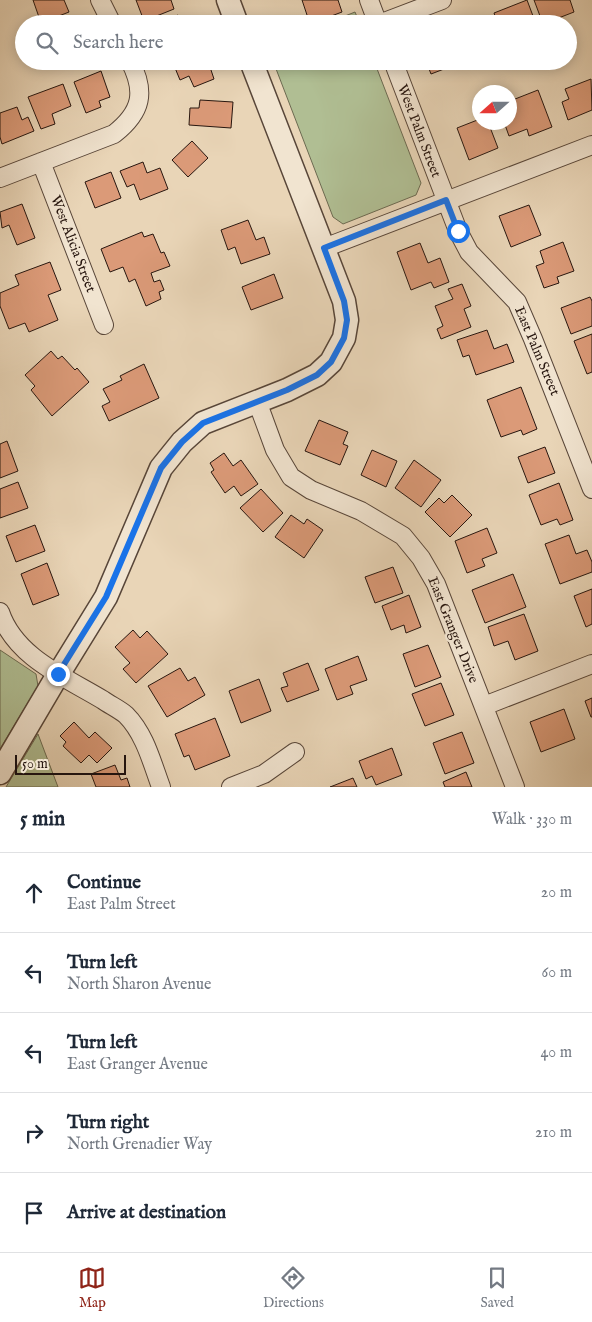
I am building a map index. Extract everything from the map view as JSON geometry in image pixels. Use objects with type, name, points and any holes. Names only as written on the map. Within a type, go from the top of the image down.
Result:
[{"type":"street","points":[[100,0],[108,15]]},
{"type":"street","points":[[228,0],[234,15]]},
{"type":"street","points":[[369,0],[375,15]]},
{"type":"street","points":[[402,15],[442,0]]},
{"type":"street","points":[[0,178],[114,134],[128,123],[137,107],[140,92],[135,70]]},
{"type":"street","points":[[0,774],[58,674],[106,597],[161,468],[171,455],[203,423],[287,390],[317,375],[331,362],[344,338],[347,320],[344,301],[255,70]]},
{"type":"street","name":"West Palm Street","points":[[395,70],[446,200]]},
{"type":"street","points":[[324,248],[592,145]]},
{"type":"street","name":"West Alicia Street","points":[[41,162],[104,326]]},
{"type":"street","name":"East Palm Street","points":[[446,200],[458,231],[469,252],[517,302],[592,489]]},
{"type":"street","name":"East Granger Drive","points":[[257,401],[275,450],[291,477],[311,490],[361,511],[403,536],[421,558],[436,584],[515,787]]},
{"type":"street","points":[[0,612],[16,641],[30,654],[58,674],[125,714],[142,737],[161,787]]},
{"type":"street","points":[[484,706],[592,664]]},
{"type":"street","points":[[232,787],[264,774],[295,752]]},
{"type":"green space","points":[[276,70],[377,70],[421,183],[416,195],[343,224],[333,217]]},
{"type":"green space","points":[[0,650],[36,674],[38,686],[0,749]]},
{"type":"green space","points":[[38,734],[58,787],[6,787]]},
{"type":"building","points":[[33,0],[64,0],[69,12],[61,15],[38,15]]},
{"type":"building","points":[[136,0],[171,0],[174,9],[159,15],[142,15]]},
{"type":"building","points":[[302,0],[338,0],[342,12],[334,15],[307,15]]},
{"type":"building","points":[[527,0],[533,15],[495,15],[494,13]]},
{"type":"building","points":[[534,0],[570,0],[574,12],[566,15],[540,15]]},
{"type":"building","points":[[176,70],[211,70],[214,79],[194,87],[189,76],[180,80]]},
{"type":"building","points":[[429,70],[441,70],[431,74]]},
{"type":"building","points":[[101,71],[110,97],[99,101],[101,107],[86,113],[74,82]]},
{"type":"building","points":[[591,79],[592,110],[568,120],[562,102],[569,99],[565,89]]},
{"type":"building","points":[[63,84],[71,106],[52,114],[55,124],[41,129],[28,97]]},
{"type":"building","points":[[538,90],[552,127],[529,136],[527,129],[509,136],[507,130],[517,130],[517,98]]},
{"type":"building","points":[[200,100],[233,102],[231,128],[189,125],[190,108],[199,108]]},
{"type":"building","points":[[17,107],[22,120],[28,117],[34,131],[2,144],[0,137],[0,113]]},
{"type":"building","points":[[472,122],[472,130],[491,130],[498,148],[469,160],[457,128]]},
{"type":"building","points":[[192,141],[208,158],[188,177],[172,160]]},
{"type":"building","points":[[143,162],[147,173],[160,168],[168,189],[140,200],[134,184],[127,187],[120,171]]},
{"type":"building","points":[[111,172],[121,198],[95,208],[85,182]]},
{"type":"building","points":[[22,204],[35,238],[17,245],[9,225],[2,228],[0,212]]},
{"type":"building","points":[[529,205],[541,235],[511,247],[499,216]]},
{"type":"building","points":[[248,220],[256,240],[264,237],[270,254],[241,264],[235,247],[228,250],[221,230]]},
{"type":"building","points":[[142,232],[144,237],[153,234],[161,253],[164,252],[170,266],[151,273],[154,282],[160,280],[164,290],[159,292],[161,299],[146,306],[135,279],[129,282],[123,267],[110,272],[101,249]]},
{"type":"building","points":[[563,242],[574,271],[557,277],[559,283],[544,288],[536,266],[544,263],[540,251]]},
{"type":"building","points":[[420,243],[428,263],[440,258],[449,282],[434,288],[431,282],[411,290],[397,252]]},
{"type":"building","points":[[50,262],[61,290],[48,295],[58,320],[29,332],[25,323],[9,329],[0,306],[0,293],[19,285],[15,275]]},
{"type":"building","points":[[274,274],[283,298],[251,310],[242,287]]},
{"type":"building","points":[[462,284],[471,306],[464,309],[471,327],[441,339],[437,329],[443,326],[435,306],[453,299],[448,289]]},
{"type":"building","points":[[590,297],[592,301],[592,326],[571,334],[561,308]]},
{"type":"building","points":[[487,330],[494,349],[507,344],[514,362],[476,375],[469,355],[463,357],[457,340]]},
{"type":"building","points":[[592,334],[592,372],[587,374],[574,341]]},
{"type":"building","points":[[51,351],[58,359],[62,356],[75,370],[77,368],[89,382],[52,416],[31,390],[35,386],[25,375]]},
{"type":"building","points":[[144,364],[159,398],[109,421],[102,406],[110,402],[103,389],[122,380],[120,376]]},
{"type":"building","points":[[521,387],[537,429],[523,435],[521,430],[501,437],[487,400]]},
{"type":"building","points":[[319,420],[348,432],[343,444],[348,446],[340,465],[305,451]]},
{"type":"building","points":[[7,441],[18,471],[0,478],[0,444]]},
{"type":"building","points":[[545,447],[555,473],[528,483],[518,457]]},
{"type":"building","points":[[372,450],[397,461],[386,487],[361,475]]},
{"type":"building","points":[[224,453],[233,466],[241,460],[258,484],[241,496],[234,486],[225,493],[211,472],[214,470],[210,463]]},
{"type":"building","points":[[414,460],[441,480],[421,507],[395,488]]},
{"type":"building","points":[[18,482],[28,508],[0,518],[0,489]]},
{"type":"building","points":[[559,483],[573,520],[560,525],[557,519],[541,525],[529,495]]},
{"type":"building","points":[[261,489],[283,513],[263,532],[240,508]]},
{"type":"building","points":[[452,495],[472,515],[450,537],[425,512],[439,498],[444,503]]},
{"type":"building","points":[[291,515],[304,524],[307,519],[323,530],[304,558],[275,537]]},
{"type":"building","points":[[35,525],[45,551],[16,562],[6,536]]},
{"type":"building","points":[[487,528],[497,553],[482,559],[485,566],[467,573],[455,541]]},
{"type":"building","points":[[569,535],[576,554],[587,550],[592,562],[592,572],[560,584],[545,544]]},
{"type":"building","points":[[47,563],[59,595],[33,605],[21,574]]},
{"type":"building","points":[[393,567],[403,593],[375,603],[365,577]]},
{"type":"building","points":[[513,574],[526,607],[485,623],[472,590]]},
{"type":"building","points":[[592,589],[592,624],[586,627],[574,596]]},
{"type":"building","points":[[409,595],[421,627],[406,633],[404,625],[391,630],[382,606]]},
{"type":"building","points":[[524,614],[538,651],[515,660],[508,641],[494,646],[488,627]]},
{"type":"building","points":[[133,630],[140,638],[147,631],[168,654],[136,683],[123,669],[130,663],[115,647]]},
{"type":"building","points":[[428,645],[441,677],[415,687],[403,654]]},
{"type":"building","points":[[358,656],[367,680],[350,686],[353,694],[337,700],[325,669]]},
{"type":"building","points":[[308,663],[319,690],[287,702],[281,688],[288,686],[283,673]]},
{"type":"building","points":[[180,668],[188,681],[195,677],[205,695],[167,717],[148,686]]},
{"type":"building","points":[[259,679],[271,711],[241,723],[229,691]]},
{"type":"building","points":[[441,683],[454,715],[425,726],[412,694]]},
{"type":"building","points":[[592,698],[592,717],[591,717],[585,701]]},
{"type":"building","points":[[564,709],[575,739],[541,752],[530,722]]},
{"type":"building","points":[[215,718],[230,756],[195,770],[189,755],[184,757],[175,734]]},
{"type":"building","points":[[74,722],[89,738],[95,732],[112,748],[97,763],[89,755],[81,763],[63,746],[66,742],[60,736]]},
{"type":"building","points":[[462,732],[474,763],[445,774],[433,743]]},
{"type":"building","points":[[392,748],[402,775],[376,785],[372,776],[366,779],[359,761]]},
{"type":"building","points":[[115,765],[121,780],[127,778],[130,787],[96,787],[91,774]]},
{"type":"building","points":[[466,772],[472,787],[445,787],[443,782]]},
{"type":"building","points":[[353,778],[357,787],[330,787]]},
{"type":"route","points":[[58,674],[106,597],[161,468],[182,442],[203,423],[287,390],[317,375],[331,362],[344,338],[347,320],[344,301],[324,248],[446,200],[458,231]]}]
